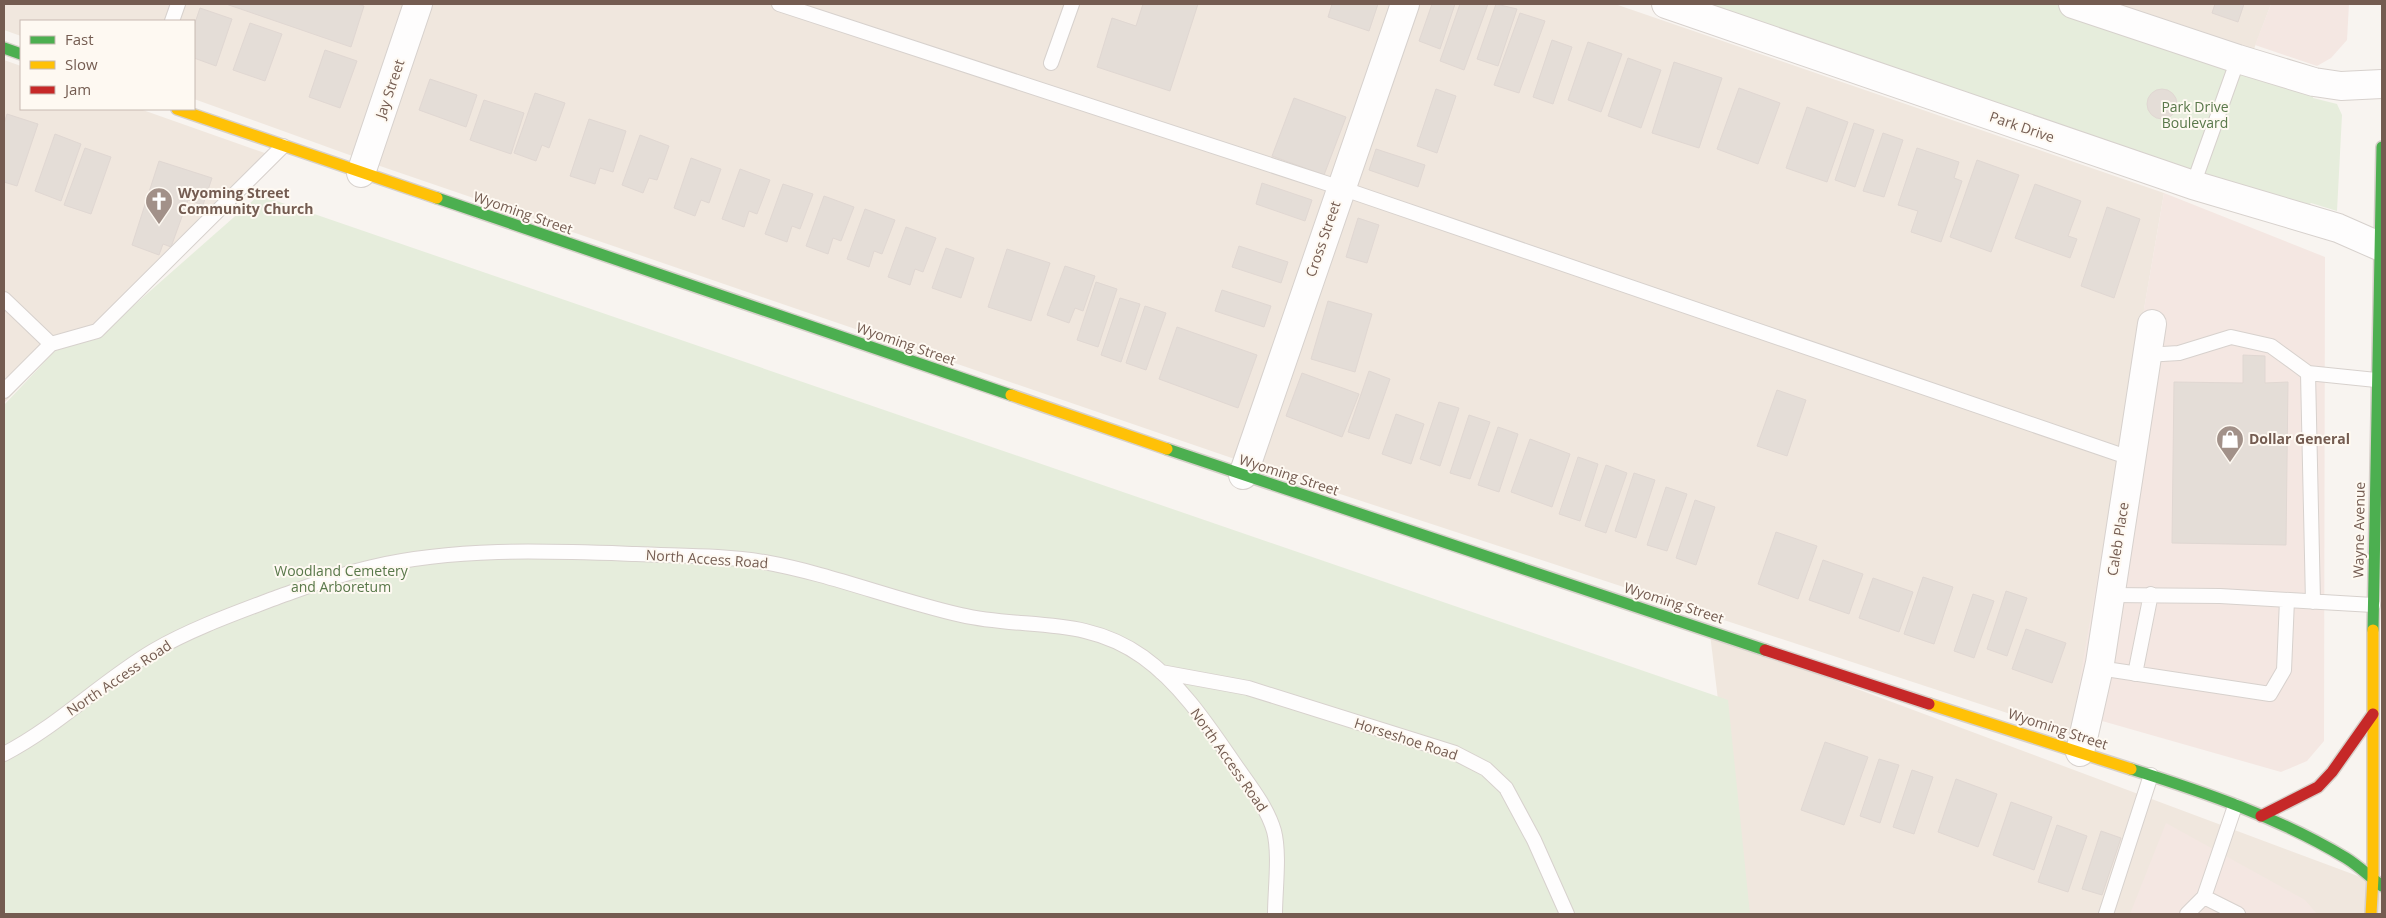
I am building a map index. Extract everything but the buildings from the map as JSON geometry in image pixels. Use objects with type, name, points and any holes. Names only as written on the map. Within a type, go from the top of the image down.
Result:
[{"type":"street","name":"Jay Street","points":[[361,173],[418,4]]},
{"type":"street","name":"Cross Street","points":[[1243,475],[1405,4]]},
{"type":"street","name":"Park Drive","points":[[1666,4],[2193,186],[2338,228],[2379,246]]},
{"type":"street","points":[[2073,4],[2238,60],[2314,82],[2342,86],[2382,84]]},
{"type":"street","points":[[4,48],[20,54]]},
{"type":"street","name":"Wyoming Street","points":[[180,110],[1243,475],[1868,685],[2151,776],[2261,816],[2319,842],[2348,859],[2382,886]]},
{"type":"street","name":"Wayne Avenue","points":[[2371,914],[2376,620],[2376,380],[2382,160]]},
{"type":"street","name":"Caleb Place","points":[[2080,752],[2099,668],[2152,324]]},
{"type":"street","points":[[2261,816],[2318,786],[2332,772],[2373,714]]},
{"type":"lane","points":[[172,20],[178,4]]},
{"type":"lane","points":[[779,4],[1341,188],[2130,458]]},
{"type":"lane","points":[[1051,63],[1072,4]]},
{"type":"lane","points":[[2193,186],[2238,60]]},
{"type":"lane","points":[[4,391],[51,344],[97,331],[283,146]]},
{"type":"lane","points":[[4,299],[51,344]]},
{"type":"lane","points":[[2146,355],[2179,352],[2231,337],[2271,346],[2308,373],[2376,380]]},
{"type":"lane","points":[[2308,373],[2313,602]]},
{"type":"lane","name":"North Access Road","points":[[4,754],[39,734],[152,652],[199,628],[320,582],[370,567],[448,554],[588,552],[717,557],[763,562],[817,574],[965,616],[1076,628],[1122,644],[1161,672],[1202,717],[1266,812],[1274,833],[1276,846],[1275,914]]},
{"type":"lane","points":[[2110,595],[2151,594],[2313,602],[2376,620]]},
{"type":"lane","points":[[2135,674],[2151,594]]},
{"type":"lane","points":[[2099,668],[2270,694],[2284,670],[2287,600]]},
{"type":"lane","name":"Horseshoe Road","points":[[1161,672],[1248,688],[1455,753],[1486,769],[1506,788],[1534,840],[1567,914]]},
{"type":"lane","points":[[2106,914],[2151,776]]},
{"type":"lane","points":[[2187,914],[2204,897],[2235,806]]},
{"type":"lane","points":[[2204,897],[2238,914]]},
{"type":"shaded area","points":[[4,4],[1615,4],[2164,193],[2071,734],[1261,468],[380,166],[195,99],[195,20],[20,20],[20,36],[4,30]]},
{"type":"shaded area","points":[[2095,4],[2271,4],[2251,57]]},
{"type":"shaded area","points":[[2271,4],[2349,4],[2347,40],[2331,58],[2317,66],[2255,45]]},
{"type":"shaded area","points":[[4,60],[20,66],[20,110],[143,110],[279,158],[98,337],[55,351],[4,403]]},
{"type":"shaded area","points":[[2164,193],[2325,257],[2324,741],[2307,761],[2281,772],[2074,713]]},
{"type":"shaded area","points":[[1710,634],[2382,885],[2382,914],[1744,914]]},
{"type":"shaded area","points":[[2166,823],[2305,900],[2317,914],[2130,914]]},
{"type":"green space","name":"Park Drive Boulevard","points":[[1666,4],[2073,4],[2314,82],[2313,98],[2337,104],[2342,115],[2337,211],[2311,203],[2296,215]]},
{"type":"green space","name":"Woodland Cemetery and Arboretum","points":[[259,195],[1728,700],[1750,914],[4,914],[4,405],[55,351],[98,337]]},
{"type":"traffic: fast","points":[[4,48],[20,54]]},
{"type":"traffic: fast","points":[[2373,630],[2382,147]]},
{"type":"traffic: fast","points":[[437,198],[1011,395]]},
{"type":"traffic: fast","points":[[1167,449],[1765,650]]},
{"type":"traffic: fast","points":[[2131,769],[2241,807],[2295,830],[2346,858],[2382,886]]},
{"type":"traffic: slow","points":[[180,110],[437,198]]},
{"type":"traffic: slow","points":[[1011,395],[1167,449]]},
{"type":"traffic: slow","points":[[2371,914],[2373,877],[2373,630]]},
{"type":"traffic: slow","points":[[1929,704],[2131,769]]},
{"type":"traffic: jam","points":[[1765,650],[1929,704]]},
{"type":"traffic: jam","points":[[2261,816],[2318,787],[2332,772],[2373,714]]},
{"type":"place","name":"Wyoming Street Community Church","points":[[159,225]]},
{"type":"place","name":"Dollar General","points":[[2230,463]]}]
